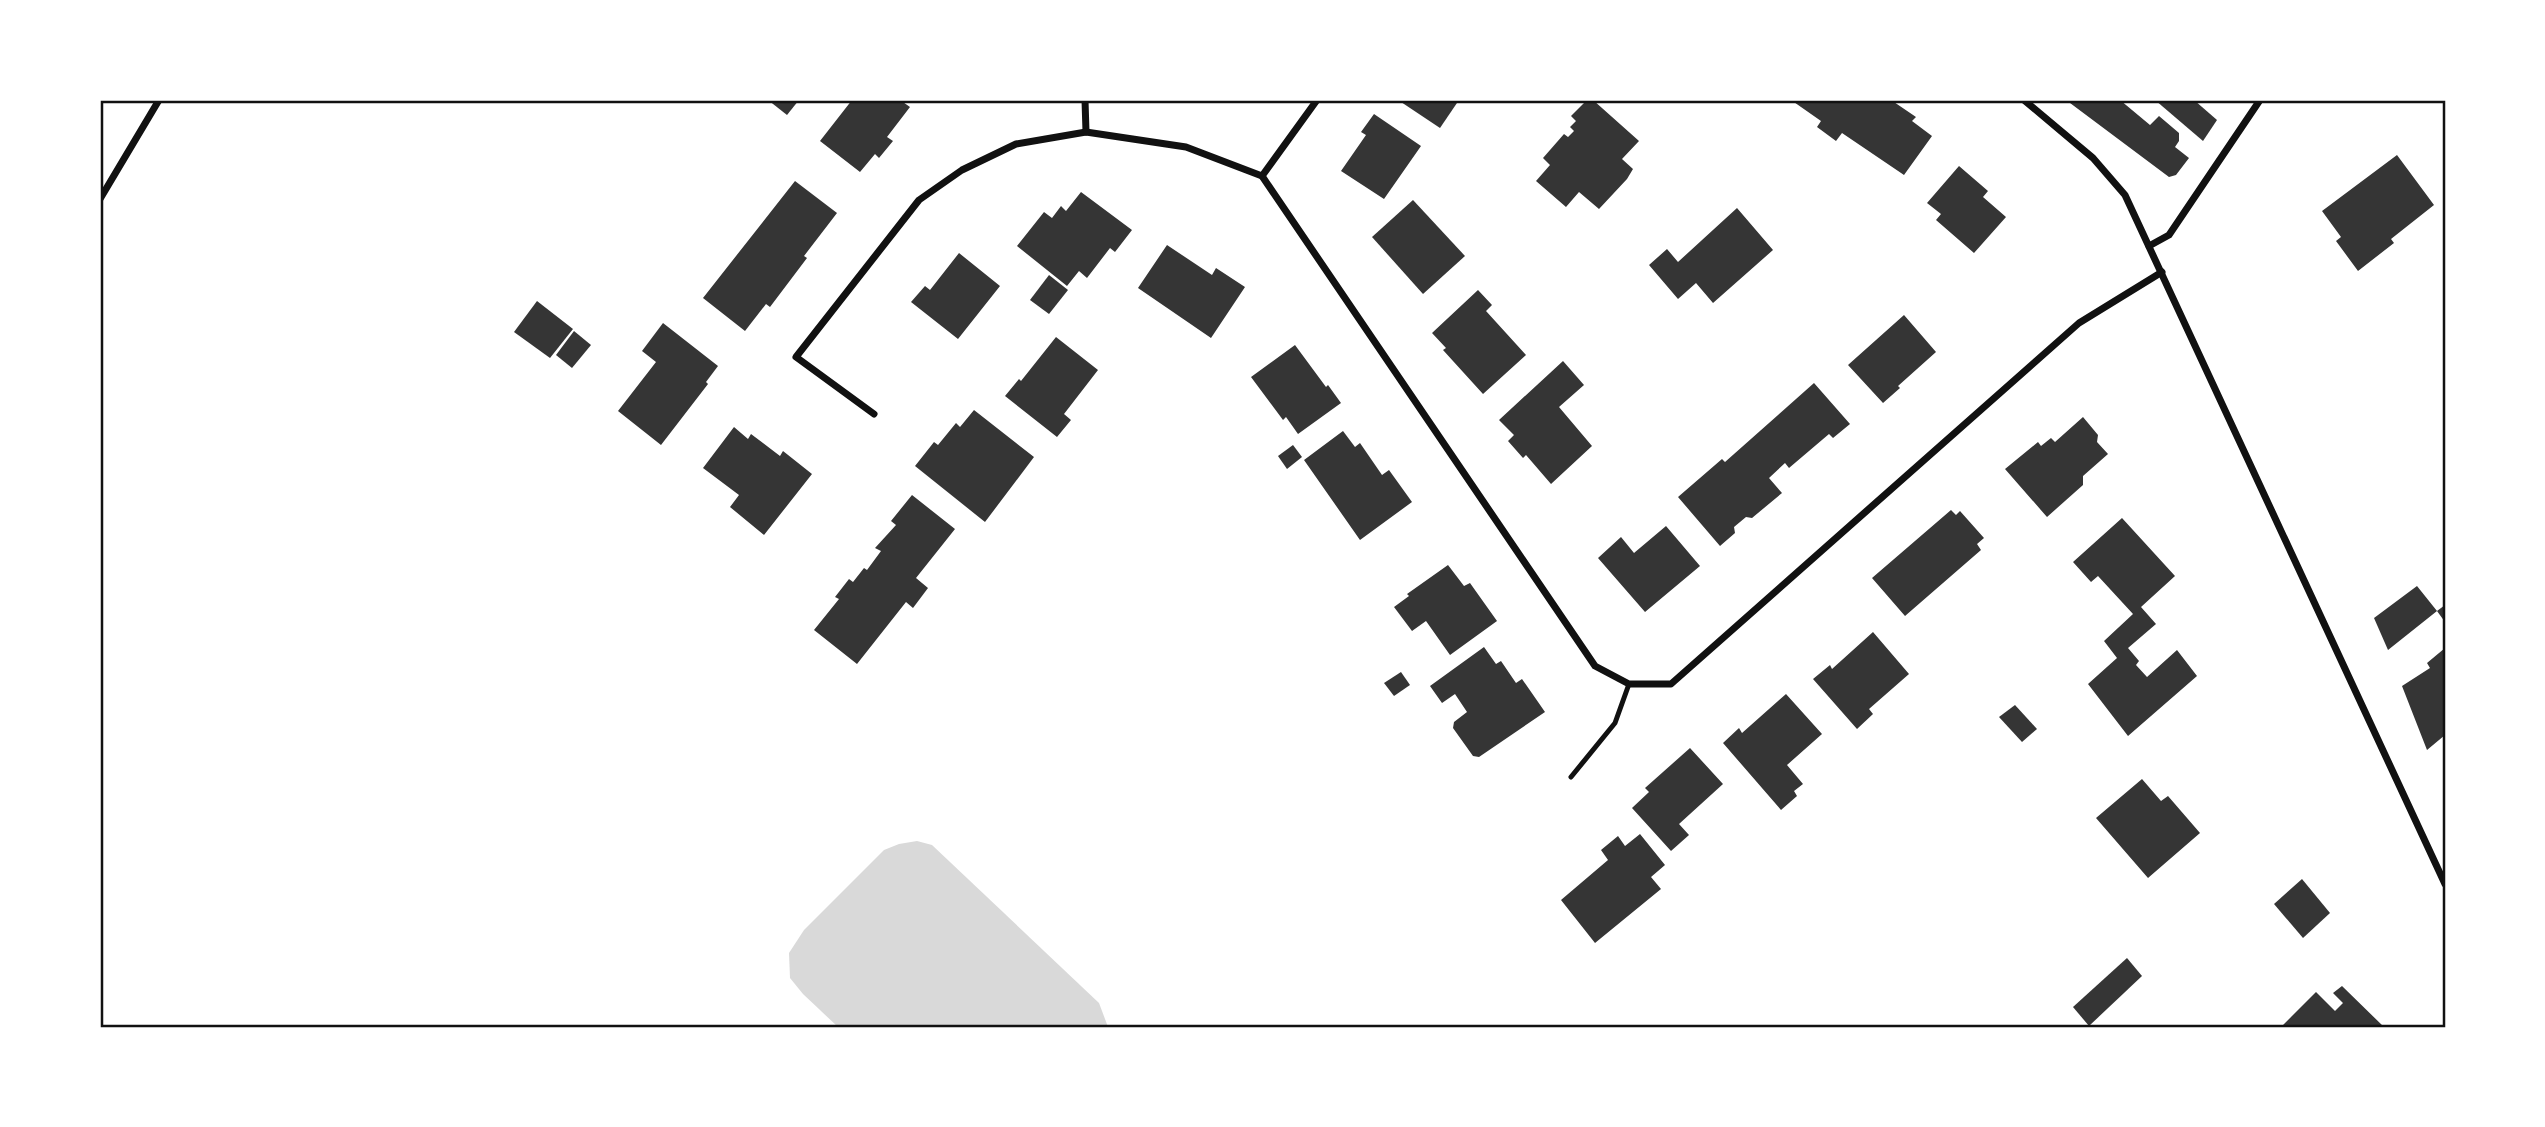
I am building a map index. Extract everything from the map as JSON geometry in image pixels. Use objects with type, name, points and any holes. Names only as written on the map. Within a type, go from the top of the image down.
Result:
[{"type":"street","points":[[100,200],[159,100]]},
{"type":"street","points":[[1085,100],[1086,132]]},
{"type":"street","points":[[1262,176],[1317,100]]},
{"type":"street","points":[[2024,100],[2093,158],[2125,195],[2445,884]]},
{"type":"street","points":[[2149,247],[2169,235],[2260,100]]},
{"type":"street","points":[[874,414],[796,357],[919,200],[962,170],[1017,144],[1086,132],[1186,147],[1262,176],[1595,666],[1629,684],[1671,684],[2079,323],[2162,272]]},
{"type":"lane","points":[[1572,777],[1615,723],[1629,684]]},
{"type":"shaded area","points":[[917,841],[932,845],[1099,1003],[1108,1027],[838,1027],[803,994],[790,978],[789,953],[804,930],[884,850]]},
{"type":"building","points":[[768,100],[799,100],[787,115]]},
{"type":"building","points":[[852,100],[900,100],[910,107],[887,137],[893,141],[879,158],[875,154],[860,172],[820,141]]},
{"type":"building","points":[[1398,100],[1459,100],[1440,128]]},
{"type":"building","points":[[1587,100],[1593,100],[1639,141],[1622,159],[1633,169],[1599,209],[1579,192],[1566,207],[1536,181],[1550,165],[1543,158],[1564,134],[1568,137],[1574,131],[1570,127],[1576,121],[1571,116]]},
{"type":"building","points":[[1791,100],[1891,100],[1916,117],[1912,121],[1932,136],[1904,175],[1842,133],[1836,141],[1817,127],[1821,121]]},
{"type":"building","points":[[2066,100],[2120,100],[2150,125],[2159,116],[2179,133],[2179,141],[2175,147],[2189,158],[2176,175],[2169,177]]},
{"type":"building","points":[[2155,100],[2194,100],[2217,120],[2203,141]]},
{"type":"building","points":[[1374,114],[1421,146],[1384,199],[1341,171],[1366,135],[1361,132]]},
{"type":"building","points":[[2397,155],[2434,205],[2391,239],[2394,243],[2358,271],[2336,241],[2341,237],[2322,211]]},
{"type":"building","points":[[1959,166],[1988,191],[1983,197],[2006,217],[1974,253],[1936,220],[1941,214],[1927,203]]},
{"type":"building","points":[[795,181],[837,213],[770,307],[766,304],[745,331],[703,298]]},
{"type":"building","points":[[1081,192],[1132,230],[1115,252],[1110,248],[1087,278],[1079,271],[1067,286],[1017,246],[1044,212],[1052,218],[1061,206],[1066,211]]},
{"type":"building","points":[[1413,200],[1465,256],[1423,294],[1372,237]]},
{"type":"building","points":[[1737,208],[1773,250],[1713,303],[1696,283],[1678,299],[1649,265],[1667,249],[1678,262]]},
{"type":"building","points":[[1167,245],[1212,275],[1216,268],[1245,287],[1211,338],[1138,288]]},
{"type":"building","points":[[959,253],[1000,286],[958,339],[911,302],[925,286],[930,290]]},
{"type":"building","points":[[1049,275],[1068,290],[1049,314],[1030,300]]},
{"type":"building","points":[[1478,290],[1492,305],[1486,311],[1526,355],[1483,394],[1443,350],[1446,348],[1432,333]]},
{"type":"building","points":[[537,301],[573,329],[550,358],[514,332]]},
{"type":"building","points":[[1904,315],[1936,352],[1883,403],[1848,365]]},
{"type":"building","points":[[663,323],[718,366],[706,382],[708,384],[661,445],[618,411],[656,362],[642,351]]},
{"type":"building","points":[[574,331],[591,345],[572,368],[556,355]]},
{"type":"building","points":[[1056,337],[1098,370],[1064,414],[1071,420],[1057,437],[1005,396],[1019,379],[1021,381]]},
{"type":"building","points":[[1295,345],[1341,403],[1298,434],[1286,417],[1283,420],[1251,377]]},
{"type":"building","points":[[1563,361],[1584,385],[1559,407],[1592,446],[1551,484],[1526,455],[1523,458],[1508,441],[1514,435],[1499,420]]},
{"type":"building","points":[[1814,383],[1850,424],[1833,438],[1829,434],[1789,468],[1785,463],[1769,478],[1782,493],[1752,518],[1746,517],[1734,527],[1735,533],[1720,546],[1678,497],[1722,459],[1725,462]]},
{"type":"building","points":[[974,410],[1034,457],[985,522],[915,466],[934,442],[938,445],[956,423],[960,427]]},
{"type":"building","points":[[2083,417],[2098,435],[2097,442],[2108,454],[2083,476],[2083,485],[2047,517],[2005,469],[2038,442],[2041,446],[2051,438],[2055,442]]},
{"type":"building","points":[[734,427],[748,439],[751,434],[780,456],[783,451],[812,474],[764,535],[730,507],[739,495],[703,468]]},
{"type":"building","points":[[1343,431],[1355,447],[1360,443],[1382,475],[1389,470],[1412,502],[1360,540],[1304,460]]},
{"type":"building","points":[[1293,445],[1302,457],[1287,469],[1278,456]]},
{"type":"building","points":[[912,495],[955,529],[916,578],[928,588],[913,608],[906,602],[857,664],[814,630],[839,599],[835,597],[849,579],[853,582],[864,568],[867,570],[881,551],[875,548],[896,525],[891,521]]},
{"type":"building","points":[[1951,510],[1956,515],[1960,511],[1984,538],[1977,544],[1981,550],[1905,616],[1872,578]]},
{"type":"building","points":[[2122,518],[2175,576],[2141,607],[2156,624],[2128,648],[2139,661],[2136,665],[2147,677],[2177,650],[2197,676],[2128,736],[2088,684],[2117,658],[2104,641],[2133,614],[2098,576],[2091,582],[2073,562]]},
{"type":"building","points":[[1666,526],[1700,566],[1645,612],[1598,558],[1621,537],[1634,553]]},
{"type":"building","points":[[1448,565],[1464,586],[1470,583],[1497,621],[1450,655],[1426,621],[1412,631],[1394,607],[1409,596],[1407,594]]},
{"type":"building","points":[[2417,586],[2437,611],[2388,650],[2374,618]]},
{"type":"building","points":[[2445,605],[2445,622],[2437,611]]},
{"type":"building","points":[[1873,632],[1909,674],[1869,709],[1873,714],[1857,729],[1813,679],[1830,665],[1832,669]]},
{"type":"building","points":[[1484,647],[1496,664],[1501,661],[1516,683],[1522,679],[1545,712],[1479,757],[1473,756],[1453,728],[1454,722],[1467,712],[1455,694],[1442,703],[1430,686]]},
{"type":"building","points":[[2445,648],[2445,735],[2427,750],[2402,686],[2430,668],[2427,663]]},
{"type":"building","points":[[1401,672],[1410,685],[1394,696],[1384,683]]},
{"type":"building","points":[[1786,694],[1822,734],[1787,765],[1803,784],[1794,791],[1797,796],[1781,810],[1723,743],[1739,728],[1742,733]]},
{"type":"building","points":[[2015,705],[2037,729],[2022,742],[1999,717]]},
{"type":"building","points":[[1690,748],[1723,784],[1679,824],[1689,835],[1671,851],[1632,808],[1649,792],[1645,788]]},
{"type":"building","points":[[2142,779],[2161,801],[2168,796],[2200,833],[2148,878],[2096,818]]},
{"type":"building","points":[[1640,834],[1665,865],[1651,877],[1661,889],[1595,943],[1561,900],[1608,860],[1601,850],[1618,836],[1625,846]]},
{"type":"building","points":[[2302,879],[2330,913],[2303,938],[2274,904]]},
{"type":"building","points":[[2127,958],[2142,976],[2089,1026],[2073,1007]]},
{"type":"building","points":[[2342,986],[2384,1027],[2281,1027],[2316,992],[2335,1011],[2343,1003],[2333,993]]}]
